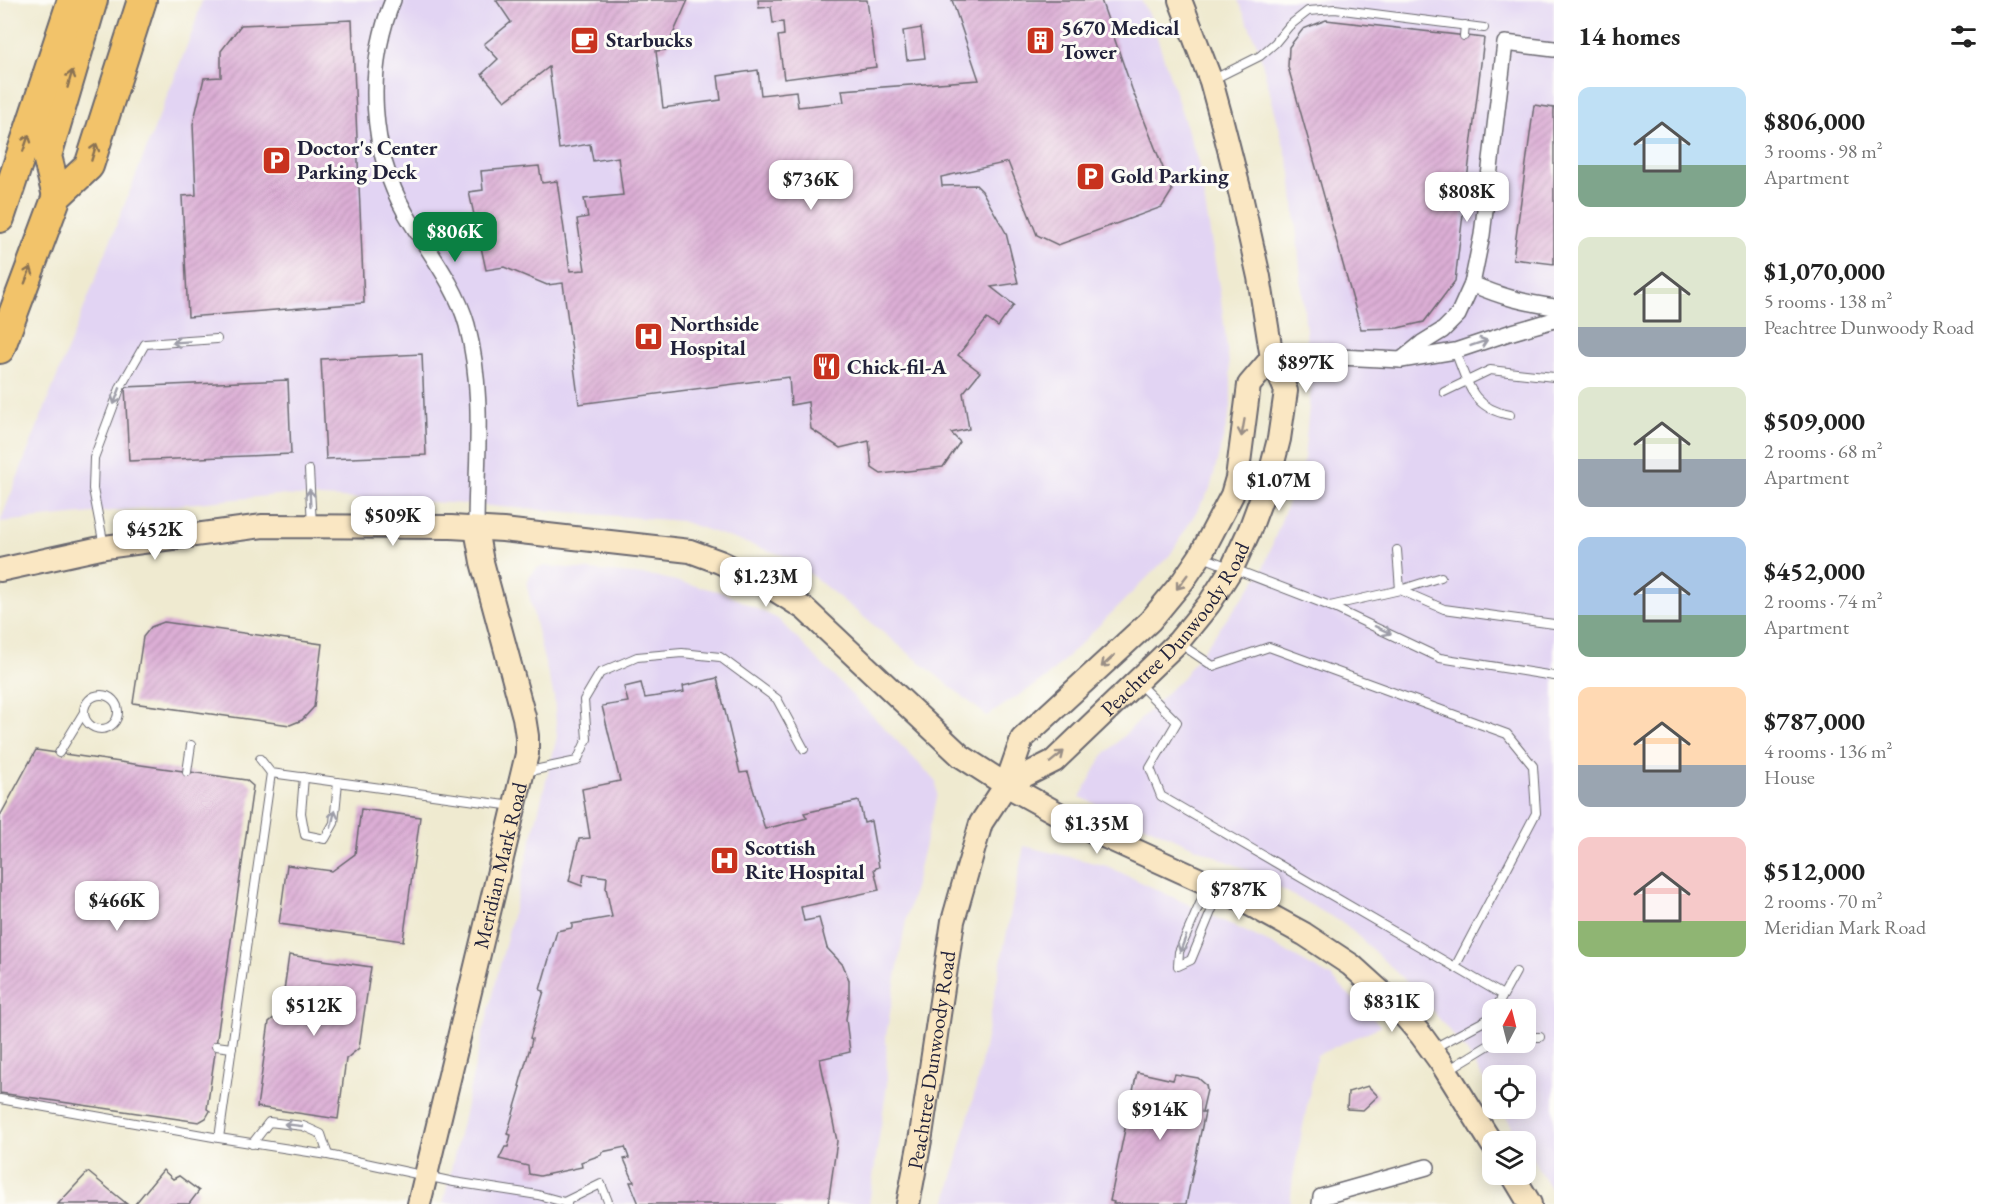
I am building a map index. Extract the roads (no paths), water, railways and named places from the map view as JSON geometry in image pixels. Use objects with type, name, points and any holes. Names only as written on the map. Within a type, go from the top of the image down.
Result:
[{"type":"highway","points":[[0,218],[72,0]]},
{"type":"highway","points":[[57,196],[47,156],[93,0]]},
{"type":"highway","points":[[0,349],[57,196],[89,166],[142,0]]},
{"type":"main road","name":"Peachtree Dunwoody Road","points":[[1006,785],[1054,761],[1178,642],[1209,604],[1232,568],[1259,507],[1279,439],[1286,391],[1272,358],[1259,277],[1211,81],[1180,0]]},
{"type":"main road","name":"Peachtree Dunwoody Road","points":[[908,1204],[921,1135],[953,921],[981,823],[1006,785],[1022,739],[1150,621],[1200,556],[1232,495],[1237,478],[1249,385],[1272,358]]},
{"type":"main road","points":[[0,570],[105,547],[263,526],[476,528],[690,552],[720,562],[764,583],[805,609],[961,756],[1006,785],[1075,822],[1214,886],[1304,934],[1351,965],[1393,1003],[1432,1050],[1484,1131]]},
{"type":"main road","name":"Meridian Mark Road","points":[[419,1204],[527,754],[524,717],[482,562],[476,528]]},
{"type":"main road","points":[[1519,1185],[1530,1204]]},
{"type":"street","points":[[393,0],[387,13],[377,58],[374,110],[383,163],[392,187],[405,213],[458,299],[467,326],[478,387],[480,414],[476,528]]},
{"type":"street","points":[[1401,360],[1443,330],[1458,315],[1472,284],[1482,235],[1505,43],[1554,49]]},
{"type":"street","points":[[1472,284],[1502,297],[1554,306]]},
{"type":"street","points":[[1272,358],[1339,357],[1401,360],[1455,351],[1554,320]]},
{"type":"street","points":[[1320,1204],[1321,1197],[1427,1167]]},
{"type":"lane","points":[[1211,81],[1260,56],[1275,43],[1288,26],[1308,11],[1335,9],[1484,28]]},
{"type":"lane","points":[[1464,36],[1465,25]]},
{"type":"lane","points":[[105,547],[93,489],[94,458],[121,386],[145,344],[217,339]]},
{"type":"lane","points":[[1455,351],[1473,394],[1481,404],[1496,412],[1510,415]]},
{"type":"lane","points":[[1444,392],[1490,370],[1554,377]]},
{"type":"lane","points":[[309,470],[312,526]]},
{"type":"lane","points":[[1396,550],[1400,590]]},
{"type":"lane","points":[[1200,556],[1330,606],[1440,658],[1554,676]]},
{"type":"lane","points":[[1330,606],[1400,590],[1441,577]]},
{"type":"lane","points":[[1400,590],[1444,609],[1554,624]]},
{"type":"lane","points":[[1178,642],[1213,666],[1269,646],[1507,734],[1533,766],[1536,813],[1455,967]]},
{"type":"lane","points":[[524,772],[577,761],[587,739],[584,700],[600,673],[637,657],[682,653],[720,657],[777,699],[804,749]]},
{"type":"lane","points":[[1136,681],[1176,722],[1150,768],[1161,796],[1503,995]]},
{"type":"lane","points":[[59,753],[89,700],[101,695],[113,700],[118,712],[113,724],[101,729],[89,724],[84,712]]},
{"type":"lane","points":[[186,772],[191,745]]},
{"type":"lane","points":[[260,759],[271,773],[515,807]]},
{"type":"lane","points":[[219,1138],[271,773]]},
{"type":"lane","points":[[304,777],[301,813],[306,836],[325,839],[334,823],[338,782]]},
{"type":"lane","points":[[1214,886],[1191,960],[1178,966],[1179,952],[1214,886]]},
{"type":"lane","points":[[1501,999],[1516,972]]},
{"type":"lane","points":[[1432,1050],[1482,1023]]},
{"type":"lane","points":[[1536,1037],[1540,1037]]},
{"type":"lane","points":[[216,1046],[232,1048]]},
{"type":"lane","points":[[1447,1071],[1482,1049]]},
{"type":"lane","points":[[0,1099],[252,1144],[328,1155],[424,1176],[538,1195],[565,1203],[601,1184],[609,1204]]},
{"type":"lane","points":[[252,1144],[269,1122],[303,1126],[321,1134],[328,1155]]},
{"type":"place","name":"Starbucks","points":[[585,40]]},
{"type":"place","name":"5670 Medical Tower","points":[[1040,40]]},
{"type":"place","name":"Doctor's Center Parking Deck","points":[[276,160]]},
{"type":"place","name":"Gold Parking","points":[[1090,176]]},
{"type":"place","name":"Northside Hospital","points":[[649,336]]},
{"type":"place","name":"Chick-fil-A","points":[[826,367]]},
{"type":"place","name":"Scottish Rite Hospital","points":[[724,860]]}]
